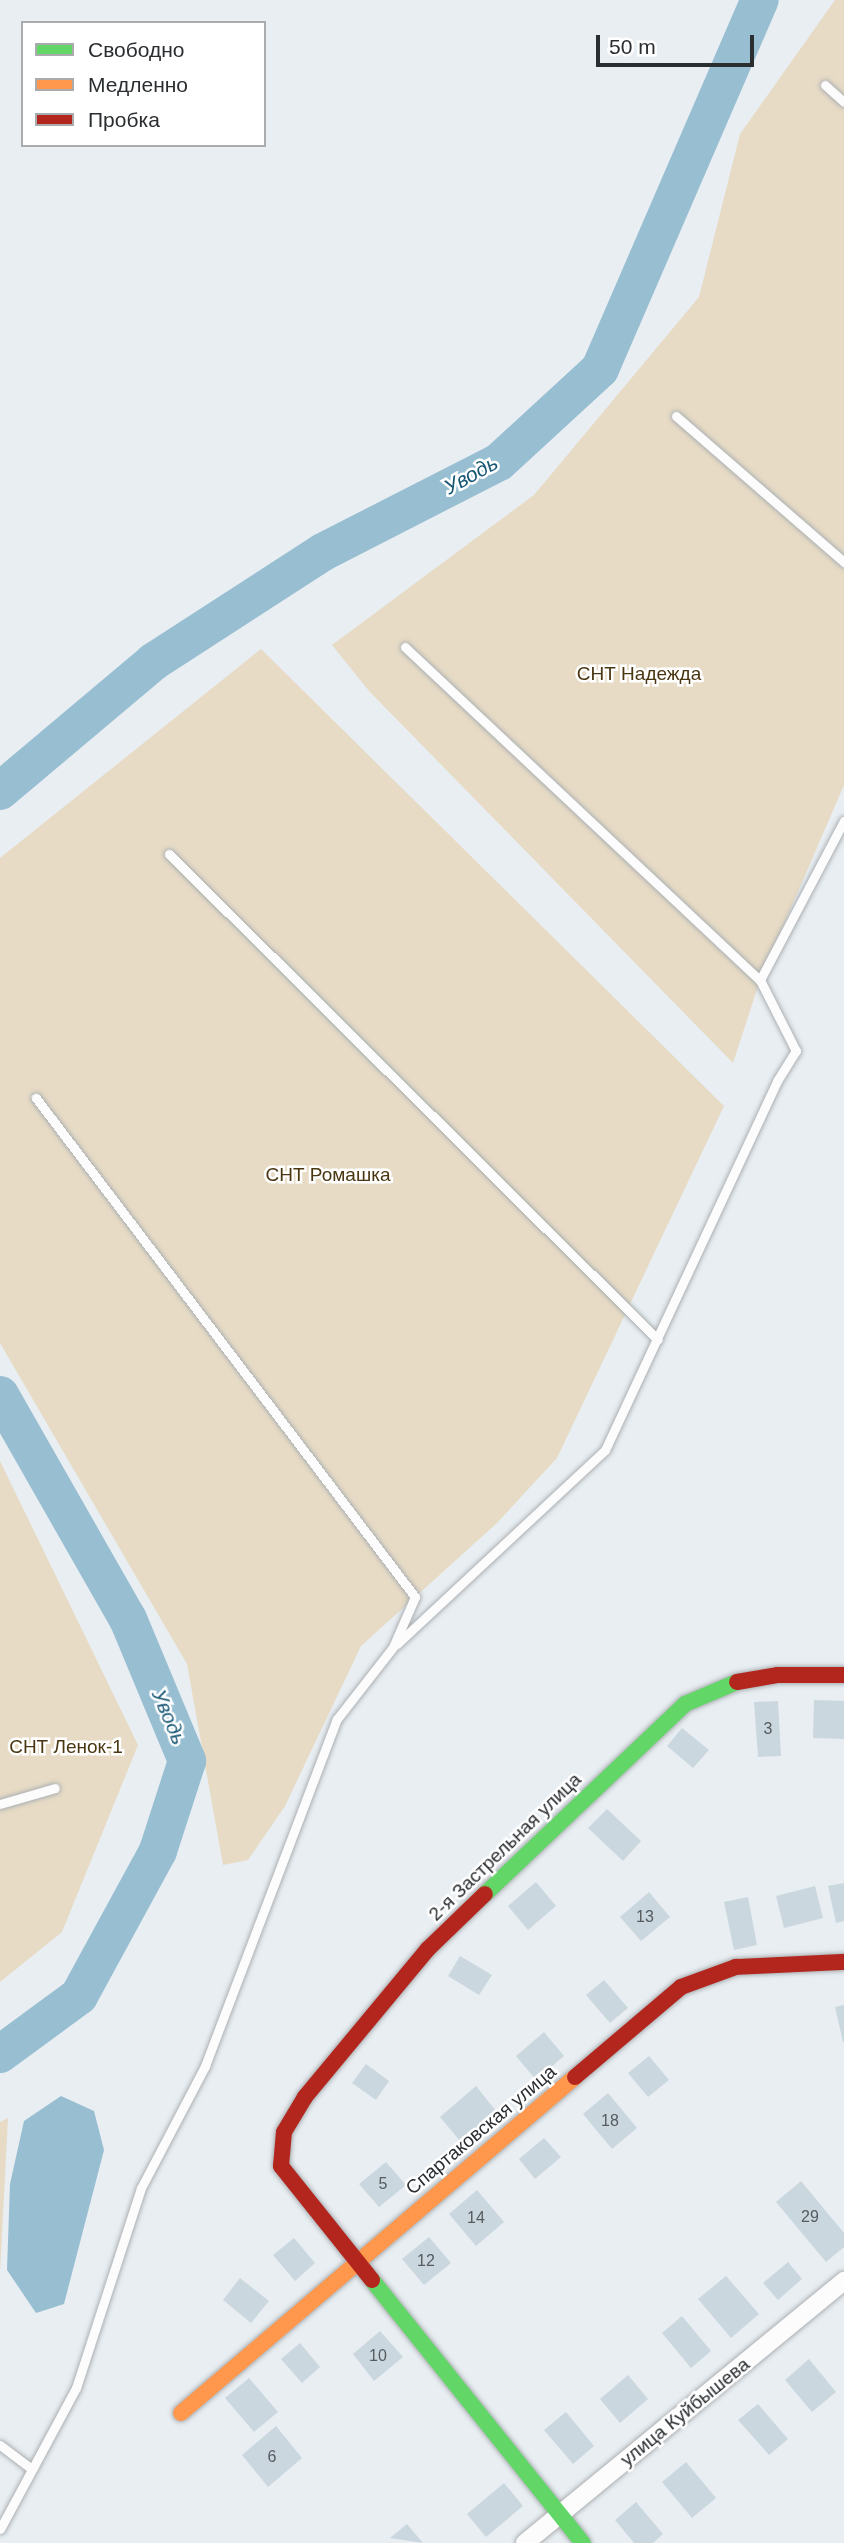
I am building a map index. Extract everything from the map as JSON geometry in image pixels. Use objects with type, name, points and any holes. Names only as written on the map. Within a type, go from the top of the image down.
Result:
[{"type":"street","name":"2-я Застрельная улица","points":[[358,2262],[281,2166],[284,2132],[305,2097],[428,1949],[685,1704],[753,1680],[844,1675]]},
{"type":"street","name":"Спартаковская улица","points":[[181,2413],[681,1987],[736,1967],[844,1962]]},
{"type":"street","points":[[358,2262],[583,2543]]},
{"type":"street","name":"улица Куйбышева","points":[[525,2543],[844,2281]]},
{"type":"lane","points":[[825,85],[844,102]]},
{"type":"lane","points":[[677,416],[844,562]]},
{"type":"lane","points":[[0,2529],[76,2388],[141,2188],[205,2066],[337,1719],[393,1647],[605,1450],[777,1081],[796,1051],[760,980],[405,647]]},
{"type":"lane","points":[[760,980],[844,821]]},
{"type":"lane","points":[[169,854],[658,1340]]},
{"type":"lane","points":[[36,1098],[415,1597],[393,1647]]},
{"type":"lane","points":[[0,1804],[55,1788]]},
{"type":"lane","points":[[0,2445],[32,2469]]},
{"type":"green space","name":"СНТ Надежда","points":[[835,0],[844,0],[844,785],[760,980],[733,1063],[369,691],[332,645],[534,495],[699,297],[740,134]]},
{"type":"green space","name":"СНТ Ромашка","points":[[261,649],[724,1106],[557,1458],[497,1523],[361,1646],[285,1806],[248,1860],[223,1865],[187,1664],[0,1343],[0,858]]},
{"type":"green space","name":"СНТ Ленок-1","points":[[0,1461],[138,1745],[62,1932],[0,1982]]},
{"type":"green space","points":[[8,2118],[0,2273],[0,2122]]},
{"type":"water","points":[[61,2096],[94,2111],[104,2150],[64,2304],[36,2313],[7,2270],[10,2184],[24,2121]]},
{"type":"building","points":[[814,1700],[844,1701],[844,1739],[813,1738]]},
{"type":"building","points":[[778,1701],[781,1756],[758,1757],[754,1702]]},
{"type":"building","points":[[682,1728],[709,1750],[693,1768],[667,1746]]},
{"type":"building","points":[[607,1809],[641,1841],[623,1861],[588,1828]]},
{"type":"building","points":[[536,1882],[556,1906],[528,1930],[508,1906]]},
{"type":"building","points":[[844,1883],[844,1921],[836,1923],[828,1886]]},
{"type":"building","points":[[815,1886],[823,1918],[784,1928],[776,1896]]},
{"type":"building","points":[[649,1892],[670,1917],[641,1941],[620,1917]]},
{"type":"building","points":[[748,1897],[757,1945],[734,1950],[724,1902]]},
{"type":"building","points":[[460,1956],[492,1975],[479,1995],[448,1976]]},
{"type":"building","points":[[604,1980],[628,2008],[610,2023],[586,1995]]},
{"type":"building","points":[[844,2005],[844,2042],[843,2042],[835,2007]]},
{"type":"building","points":[[544,2032],[564,2056],[536,2080],[516,2056]]},
{"type":"building","points":[[649,2056],[669,2080],[648,2097],[628,2073]]},
{"type":"building","points":[[366,2064],[389,2081],[376,2100],[352,2083]]},
{"type":"building","points":[[476,2086],[496,2111],[460,2141],[440,2117]]},
{"type":"building","points":[[608,2093],[637,2128],[612,2149],[583,2114]]},
{"type":"building","points":[[544,2138],[561,2157],[535,2179],[519,2159]]},
{"type":"building","points":[[386,2162],[406,2185],[379,2207],[359,2184]]},
{"type":"building","points":[[801,2181],[844,2233],[844,2247],[826,2262],[776,2202]]},
{"type":"building","points":[[477,2190],[504,2222],[476,2246],[449,2214]]},
{"type":"building","points":[[429,2237],[451,2263],[424,2285],[402,2259]]},
{"type":"building","points":[[294,2238],[315,2263],[295,2281],[273,2255]]},
{"type":"building","points":[[788,2262],[802,2279],[778,2300],[763,2283]]},
{"type":"building","points":[[726,2276],[759,2314],[731,2338],[698,2299]]},
{"type":"building","points":[[240,2278],[269,2301],[251,2323],[223,2300]]},
{"type":"building","points":[[682,2316],[711,2351],[691,2368],[662,2333]]},
{"type":"building","points":[[380,2331],[403,2357],[374,2381],[353,2354]]},
{"type":"building","points":[[300,2343],[320,2367],[302,2383],[281,2359]]},
{"type":"building","points":[[809,2359],[836,2392],[812,2412],[785,2380]]},
{"type":"building","points":[[628,2375],[648,2399],[620,2423],[600,2399]]},
{"type":"building","points":[[249,2378],[278,2412],[254,2432],[225,2398]]},
{"type":"building","points":[[758,2404],[788,2439],[769,2455],[738,2420]]},
{"type":"building","points":[[566,2412],[594,2446],[573,2464],[544,2430]]},
{"type":"building","points":[[276,2426],[302,2458],[268,2487],[242,2455]]},
{"type":"building","points":[[686,2462],[716,2498],[692,2518],[662,2482]]},
{"type":"building","points":[[504,2483],[523,2506],[486,2537],[467,2514]]},
{"type":"building","points":[[636,2502],[663,2534],[653,2543],[634,2543],[615,2520]]},
{"type":"building","points":[[407,2524],[423,2543],[390,2538]]},
{"type":"waterway","name":"Уводь","points":[[0,791],[153,662],[323,552],[499,462],[600,369],[760,0]]},
{"type":"waterway","name":"Уводь","points":[[0,1395],[128,1619],[187,1761],[158,1851],[79,1996],[0,2054]]},
{"type":"traffic: fast","points":[[485,1894],[685,1704],[737,1682]]},
{"type":"traffic: fast","points":[[372,2280],[583,2543]]},
{"type":"traffic: slow","points":[[181,2413],[575,2077]]},
{"type":"traffic: jam","points":[[737,1682],[778,1675],[844,1675]]},
{"type":"traffic: jam","points":[[372,2280],[281,2166],[284,2132],[305,2097],[428,1949],[485,1894]]},
{"type":"traffic: jam","points":[[575,2077],[681,1987],[736,1967],[844,1962]]}]
